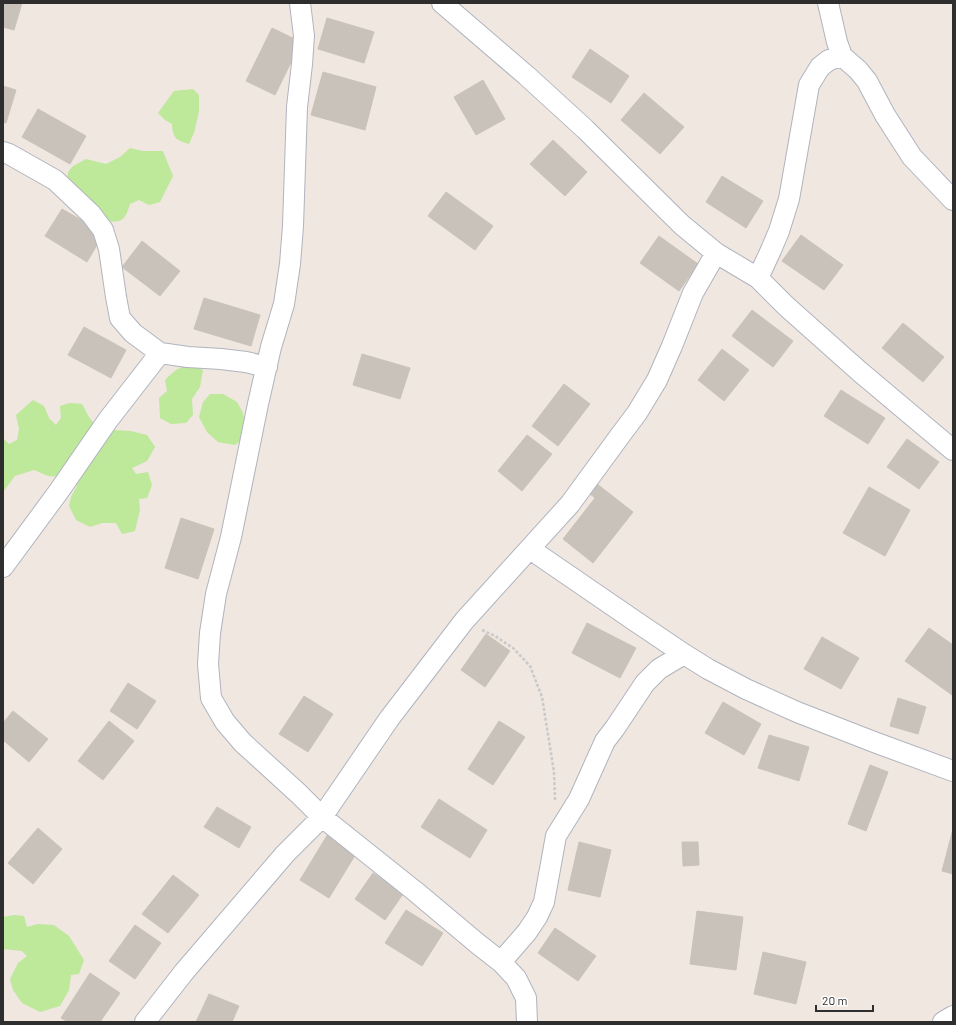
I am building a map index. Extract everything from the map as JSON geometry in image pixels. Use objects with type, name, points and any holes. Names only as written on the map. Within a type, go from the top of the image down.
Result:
[{"type":"street","points":[[300,3],[304,36],[297,107],[293,226],[290,264],[284,304],[271,347],[231,537],[216,594],[210,633],[208,664],[211,698],[225,722],[243,743],[322,817],[501,962],[516,978],[526,998],[527,1022]]},
{"type":"street","points":[[442,3],[527,76],[585,129],[682,225],[716,253],[758,278],[786,306],[953,450]]},
{"type":"street","points":[[828,3],[837,42],[842,56],[858,70],[867,81],[885,115],[912,157],[953,200]]},
{"type":"street","points":[[758,278],[774,244],[789,199],[809,85],[820,67],[829,60],[842,56]]},
{"type":"street","points":[[3,152],[10,154],[55,180],[91,214],[103,230],[109,249],[120,318],[133,333],[160,353],[246,362],[267,367]]},
{"type":"street","points":[[145,1022],[184,972],[285,854],[322,817],[389,719],[464,621],[570,504],[637,413],[657,380],[693,293],[716,253]]},
{"type":"street","points":[[3,567],[59,491],[108,420],[160,353]]},
{"type":"street","points":[[530,549],[684,654],[708,669],[746,689],[797,712],[953,771]]},
{"type":"street","points":[[501,962],[527,932],[538,916],[544,902],[556,836],[579,799],[605,741],[645,683],[659,669],[684,654]]},
{"type":"street","points":[[943,1022],[953,1016]]},
{"type":"path","points":[[464,621],[495,636],[513,648],[530,666],[542,697],[554,772],[555,800]]},
{"type":"green space","points":[[193,89],[199,95],[199,111],[194,133],[189,144],[178,140],[174,136],[172,124],[158,113],[174,91]]},
{"type":"green space","points":[[130,148],[143,151],[163,151],[173,176],[160,202],[149,205],[139,200],[130,204],[126,215],[121,220],[114,222],[102,222],[67,183],[68,172],[73,166],[86,159],[106,164],[120,157]]},
{"type":"green space","points":[[192,365],[203,370],[200,387],[192,399],[193,415],[186,423],[171,424],[160,418],[159,398],[167,391],[165,380],[171,374],[184,366]]},
{"type":"green space","points":[[210,394],[223,394],[237,402],[243,413],[245,422],[243,439],[235,445],[218,442],[207,432],[199,417],[203,402]]},
{"type":"green space","points":[[33,400],[44,406],[49,418],[56,425],[61,418],[60,406],[70,403],[82,404],[96,426],[147,435],[155,447],[147,461],[132,468],[136,474],[148,472],[152,485],[147,498],[139,499],[140,510],[135,531],[122,534],[116,523],[102,523],[90,527],[76,520],[69,506],[71,497],[77,486],[72,480],[48,476],[34,470],[15,476],[3,492],[3,438],[9,444],[17,440],[19,429],[16,415]]},
{"type":"green space","points":[[14,915],[24,916],[27,927],[38,924],[54,925],[69,936],[84,960],[79,974],[71,975],[69,990],[60,1006],[40,1012],[22,1003],[13,990],[10,979],[18,963],[27,956],[22,951],[3,949],[3,917]]},
{"type":"building","points":[[3,3],[22,3],[14,30],[3,27]]},
{"type":"building","points":[[327,18],[374,32],[364,63],[318,49]]},
{"type":"building","points":[[272,28],[301,42],[275,95],[246,81]]},
{"type":"building","points":[[590,49],[629,76],[611,103],[572,77]]},
{"type":"building","points":[[323,72],[376,87],[365,130],[311,115]]},
{"type":"building","points":[[483,80],[505,119],[476,135],[454,97]]},
{"type":"building","points":[[3,86],[16,90],[6,123],[3,122]]},
{"type":"building","points":[[644,93],[684,127],[660,154],[621,120]]},
{"type":"building","points":[[38,109],[86,136],[70,164],[22,137]]},
{"type":"building","points":[[553,140],[587,172],[565,196],[530,164]]},
{"type":"building","points":[[722,176],[763,201],[746,228],[706,202]]},
{"type":"building","points":[[446,192],[493,226],[475,250],[428,216]]},
{"type":"building","points":[[62,209],[104,233],[87,262],[45,236]]},
{"type":"building","points":[[801,235],[843,265],[824,290],[782,261]]},
{"type":"building","points":[[659,236],[698,264],[679,291],[640,263]]},
{"type":"building","points":[[142,241],[180,271],[160,296],[122,267]]},
{"type":"building","points":[[204,298],[260,315],[251,346],[194,329]]},
{"type":"building","points":[[752,310],[793,341],[773,367],[732,336]]},
{"type":"building","points":[[903,323],[944,357],[923,382],[882,348]]},
{"type":"building","points":[[84,327],[126,350],[111,378],[68,355]]},
{"type":"building","points":[[722,349],[749,370],[724,401],[698,380]]},
{"type":"building","points":[[362,354],[410,368],[400,399],[353,385]]},
{"type":"building","points":[[564,384],[590,404],[558,446],[532,426]]},
{"type":"building","points":[[841,390],[885,418],[868,444],[824,416]]},
{"type":"building","points":[[527,435],[552,454],[522,491],[498,471]]},
{"type":"building","points":[[907,439],[939,462],[919,489],[887,467]]},
{"type":"building","points":[[592,480],[633,512],[593,563],[563,539],[595,498],[584,489]]},
{"type":"building","points":[[869,487],[910,510],[885,556],[843,533]]},
{"type":"building","points":[[181,518],[214,529],[198,579],[165,568]]},
{"type":"building","points":[[587,623],[636,648],[620,678],[572,653]]},
{"type":"building","points":[[929,628],[953,645],[952,695],[905,661]]},
{"type":"building","points":[[486,634],[510,651],[485,687],[461,670]]},
{"type":"building","points":[[822,637],[859,658],[841,689],[804,669]]},
{"type":"building","points":[[128,683],[156,701],[137,729],[110,711]]},
{"type":"building","points":[[304,696],[333,714],[308,752],[279,734]]},
{"type":"building","points":[[898,698],[926,707],[918,734],[890,726]]},
{"type":"building","points":[[723,702],[761,724],[744,755],[705,733]]},
{"type":"building","points":[[13,711],[48,739],[29,762],[3,740],[3,723]]},
{"type":"building","points":[[109,721],[134,741],[103,780],[78,761]]},
{"type":"building","points":[[499,721],[525,737],[493,785],[468,769]]},
{"type":"building","points":[[769,735],[809,747],[799,781],[758,768]]},
{"type":"building","points":[[870,765],[888,772],[866,831],[848,824]]},
{"type":"building","points":[[439,799],[487,830],[470,858],[421,827]]},
{"type":"building","points":[[217,807],[251,827],[239,848],[204,827]]},
{"type":"building","points":[[38,828],[62,849],[33,884],[8,863]]},
{"type":"building","points":[[953,829],[953,874],[942,871]]},
{"type":"building","points":[[328,834],[357,852],[329,898],[300,880]]},
{"type":"building","points":[[579,842],[611,850],[600,897],[568,890]]},
{"type":"building","points":[[682,842],[698,842],[699,865],[683,866]]},
{"type":"building","points":[[373,873],[403,894],[385,920],[355,899]]},
{"type":"building","points":[[173,875],[199,895],[168,933],[142,914]]},
{"type":"building","points":[[406,910],[443,933],[422,966],[385,943]]},
{"type":"building","points":[[697,911],[743,917],[736,970],[690,964]]},
{"type":"building","points":[[135,925],[161,943],[135,979],[109,961]]},
{"type":"building","points":[[555,928],[596,956],[578,981],[538,953]]},
{"type":"building","points":[[763,952],[806,962],[796,1004],[754,994]]},
{"type":"building","points":[[90,973],[120,993],[100,1022],[68,1022],[61,1018]]},
{"type":"building","points":[[209,994],[239,1006],[232,1022],[196,1022]]}]
